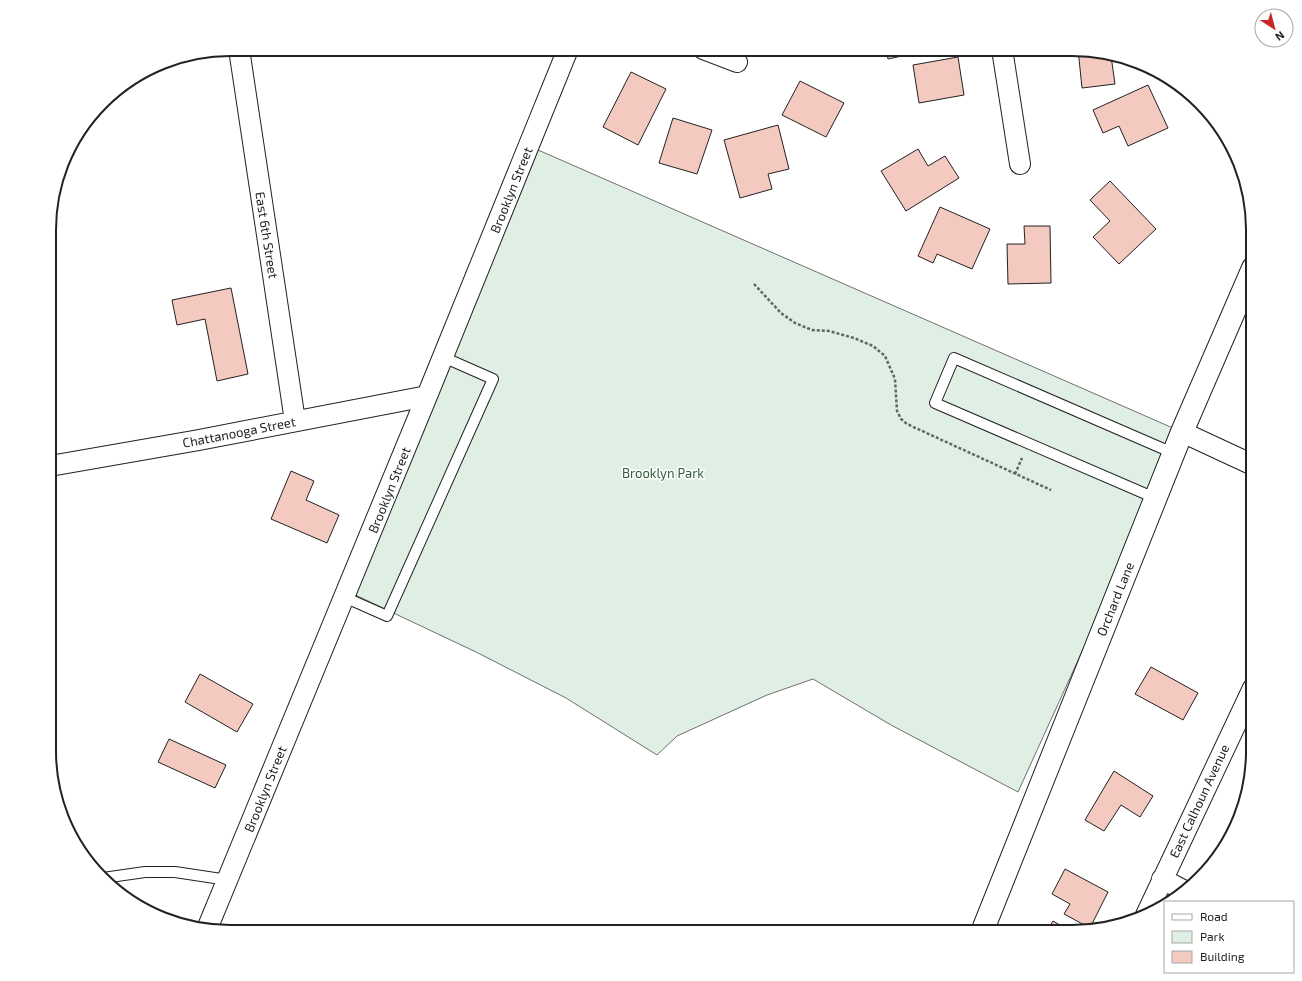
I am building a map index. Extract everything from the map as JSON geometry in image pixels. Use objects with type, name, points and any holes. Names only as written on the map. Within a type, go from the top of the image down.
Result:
[{"type":"street","name":"East 6th Street","points":[[240,56],[295,421]]},
{"type":"street","name":"Brooklyn Street","points":[[209,924],[443,358],[565,56]]},
{"type":"street","points":[[721,56],[737,62]]},
{"type":"street","points":[[1003,56],[1020,164]]},
{"type":"street","name":"Orchard Lane","points":[[985,925],[1173,453],[1246,284]]},
{"type":"street","name":"Chattanooga Street","points":[[56,465],[199,440],[427,396]]},
{"type":"street","points":[[1182,432],[1246,462]]},
{"type":"street","name":"East Calhoun Avenue","points":[[1150,907],[1246,703]]},
{"type":"street","points":[[1162,879],[1179,888]]},
{"type":"lane","points":[[344,597],[387,616],[492,379],[443,358]]},
{"type":"lane","points":[[1156,498],[935,403],[954,358],[1173,453]]},
{"type":"lane","points":[[110,877],[145,872],[175,872],[228,880]]},
{"type":"path","points":[[754,284],[781,313],[795,323],[812,330],[829,331],[854,338],[873,346],[885,356],[895,379],[897,411],[901,419],[907,424],[1051,490]]},
{"type":"green space","name":"Brooklyn Park","points":[[529,146],[1182,432],[1018,792],[891,725],[813,679],[767,695],[677,736],[657,755],[566,698],[476,652],[347,591]]},
{"type":"building","points":[[887,56],[902,56],[888,59]]},
{"type":"building","points":[[1079,56],[1095,57],[1112,61],[1115,84],[1082,88]]},
{"type":"building","points":[[958,57],[964,95],[919,103],[913,65]]},
{"type":"building","points":[[631,72],[666,89],[638,145],[603,127]]},
{"type":"building","points":[[800,81],[844,103],[826,137],[782,115]]},
{"type":"building","points":[[1148,85],[1168,128],[1128,146],[1119,126],[1103,133],[1093,110]]},
{"type":"building","points":[[673,118],[712,130],[697,174],[659,163]]},
{"type":"building","points":[[778,125],[789,169],[768,174],[772,189],[740,198],[724,140]]},
{"type":"building","points":[[918,149],[928,166],[945,156],[959,178],[906,211],[881,171]]},
{"type":"building","points":[[1110,181],[1156,229],[1119,264],[1093,237],[1110,221],[1090,200]]},
{"type":"building","points":[[940,207],[990,229],[972,269],[937,254],[933,263],[918,256]]},
{"type":"building","points":[[1024,226],[1050,226],[1051,283],[1008,284],[1007,244],[1025,244]]},
{"type":"building","points":[[231,288],[248,374],[217,381],[205,319],[177,325],[172,300]]},
{"type":"building","points":[[291,471],[314,481],[306,500],[339,515],[327,543],[271,519]]},
{"type":"building","points":[[1151,667],[1198,693],[1183,720],[1135,694]]},
{"type":"building","points":[[200,674],[253,704],[237,732],[185,702]]},
{"type":"building","points":[[169,739],[226,765],[215,788],[158,762]]},
{"type":"building","points":[[1114,771],[1153,796],[1140,817],[1121,805],[1104,831],[1085,820]]},
{"type":"building","points":[[1065,869],[1108,892],[1092,924],[1084,925],[1064,914],[1070,904],[1052,894]]},
{"type":"building","points":[[1053,921],[1060,925],[1050,925]]}]
